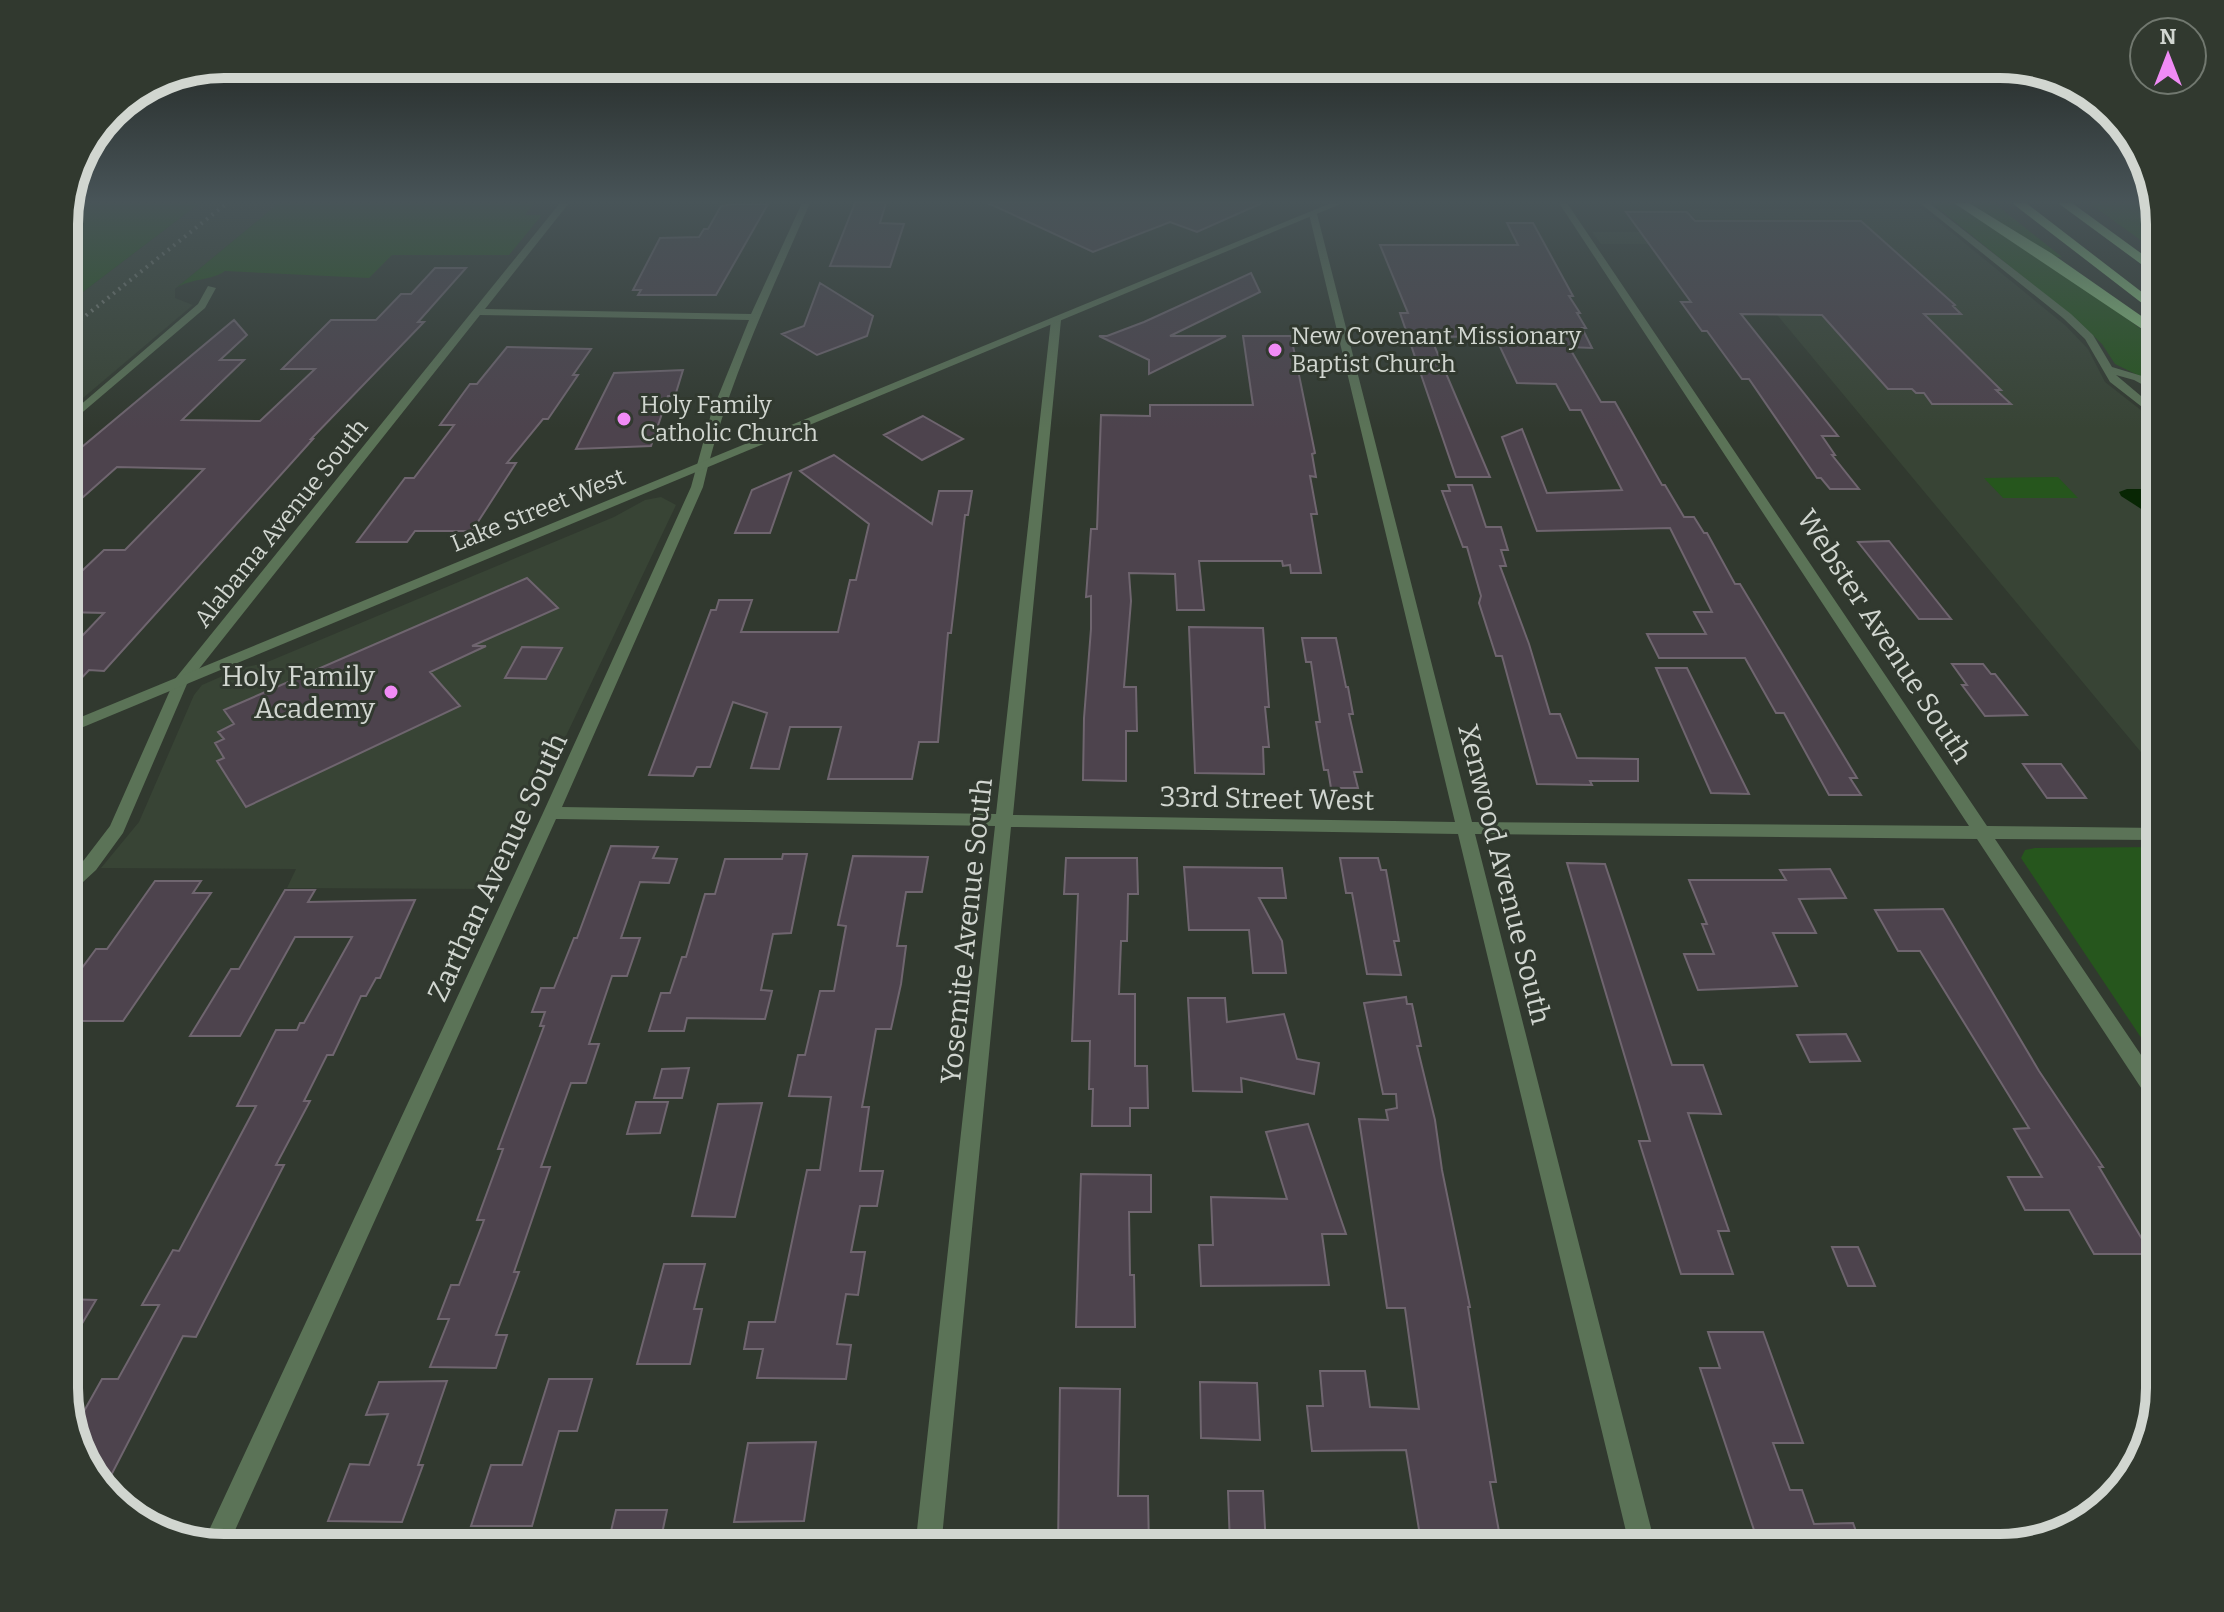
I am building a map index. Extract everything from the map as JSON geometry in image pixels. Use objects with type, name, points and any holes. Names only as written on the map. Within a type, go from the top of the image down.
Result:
[{"type":"highway","points":[[2078,278],[2146,326]]},
{"type":"highway","points":[[2115,278],[2146,302]]},
{"type":"street","name":"Alabama Avenue South","points":[[78,876],[117,829],[180,682],[504,278]]},
{"type":"street","name":"Zarthan Avenue South","points":[[220,1534],[697,487],[701,466],[773,278]]},
{"type":"street","name":"Lake Street West","points":[[78,724],[1157,278]]},
{"type":"street","name":"Xenwood Avenue South","points":[[1329,278],[1640,1534]]},
{"type":"street","name":"Webster Avenue South","points":[[1614,278],[2146,1079]]},
{"type":"street","points":[[2019,278],[2089,337],[2114,380],[2146,406]]},
{"type":"street","points":[[78,413],[202,306],[211,288]]},
{"type":"street","points":[[477,312],[756,317]]},
{"type":"street","name":"Yosemite Avenue South","points":[[929,1534],[1056,320]]},
{"type":"street","points":[[2108,369],[2146,383]]},
{"type":"street","name":"33rd Street West","points":[[551,813],[1467,828],[2146,834]]},
{"type":"shaded area","points":[[78,278],[101,278],[78,296]]},
{"type":"shaded area","points":[[101,278],[188,278],[175,289],[175,298],[193,305],[78,402],[78,296]]},
{"type":"shaded area","points":[[188,278],[205,278],[187,283],[175,289]]},
{"type":"shaded area","points":[[1746,278],[2008,278],[2066,326],[2088,349],[2105,382],[2146,414],[2146,758]]},
{"type":"shaded area","points":[[2025,278],[2068,278],[2146,333],[2146,379],[2115,364],[2102,344]]},
{"type":"shaded area","points":[[2058,477],[2078,498],[2003,498],[1984,478]]},
{"type":"shaded area","points":[[2146,489],[2146,512],[2121,496],[2119,492]]},
{"type":"shaded area","name":"Holy Family Academy","points":[[661,497],[676,505],[493,889],[287,888],[296,869],[101,868],[139,822],[194,695],[202,685],[241,668],[265,663],[614,517],[645,500]]},
{"type":"shaded area","points":[[2146,847],[2146,1045],[2021,858],[2025,850]]},
{"type":"building","points":[[426,278],[457,278],[418,322],[424,322],[311,439],[104,671],[89,670],[78,682],[78,640],[104,613],[78,612],[78,575],[104,550],[125,550],[204,469],[117,467],[78,502],[78,450],[234,320],[247,335],[220,360],[244,360],[182,420],[260,421],[315,369],[282,369],[331,320],[376,320],[401,294],[411,294]]},
{"type":"building","points":[[639,278],[726,278],[716,295],[638,295],[641,290],[633,290]]},
{"type":"building","points":[[1240,278],[1253,278],[1260,292],[1170,336],[1226,336],[1149,374],[1149,360],[1099,336],[1144,322]]},
{"type":"building","points":[[1394,278],[1563,278],[1592,348],[1569,347],[1601,402],[1615,402],[1662,485],[1665,485],[1684,517],[1694,517],[1707,533],[1735,584],[1740,584],[1857,778],[1850,778],[1861,795],[1829,795],[1784,713],[1776,713],[1745,658],[1659,658],[1647,634],[1706,634],[1694,612],[1712,612],[1670,528],[1537,531],[1502,437],[1522,429],[1547,493],[1622,490],[1581,410],[1570,410],[1556,384],[1517,383],[1495,336],[1441,337],[1445,345],[1434,345],[1490,477],[1456,477],[1400,313],[1408,313]]},
{"type":"building","points":[[1674,278],[1925,278],[1961,314],[1924,314],[2001,390],[1996,390],[2011,404],[1932,404],[1924,393],[1916,393],[1912,389],[1888,389],[1822,315],[1741,314],[1838,436],[1822,436],[1835,455],[1832,455],[1859,489],[1830,489],[1821,478],[1817,478],[1749,379],[1742,379],[1681,302],[1691,302]]},
{"type":"building","points":[[820,283],[873,316],[867,336],[817,355],[782,334],[804,326]]},
{"type":"building","points":[[1243,336],[1291,336],[1315,453],[1312,454],[1316,477],[1310,476],[1317,514],[1311,514],[1321,573],[1291,573],[1290,565],[1283,566],[1282,561],[1199,561],[1204,610],[1177,610],[1175,574],[1129,573],[1131,601],[1124,687],[1136,687],[1137,731],[1126,731],[1126,781],[1083,780],[1091,629],[1091,596],[1086,597],[1091,529],[1097,529],[1101,415],[1150,416],[1150,405],[1253,405]]},
{"type":"building","points":[[507,347],[591,349],[573,375],[578,375],[548,419],[543,419],[507,463],[516,463],[472,531],[415,531],[407,542],[357,542],[405,478],[414,478],[454,425],[440,425],[470,384],[477,384]]},
{"type":"building","name":"Holy Family Catholic Church","points":[[683,370],[675,396],[668,396],[651,446],[576,449],[614,373]]},
{"type":"building","points":[[923,416],[963,439],[922,460],[884,435]]},
{"type":"building","points":[[834,455],[932,524],[939,491],[972,491],[968,515],[965,515],[951,633],[948,633],[938,742],[919,742],[912,779],[828,779],[841,727],[790,727],[779,769],[751,768],[767,713],[733,702],[710,767],[697,767],[693,776],[649,775],[711,610],[716,610],[719,600],[752,600],[741,632],[838,632],[850,580],[856,580],[869,524],[800,471]]},
{"type":"building","points":[[791,473],[770,533],[735,533],[752,490]]},
{"type":"building","points":[[1448,485],[1472,485],[1486,527],[1501,527],[1508,550],[1501,550],[1506,566],[1500,566],[1529,644],[1550,714],[1560,714],[1577,758],[1638,759],[1638,781],[1590,781],[1592,785],[1537,784],[1502,656],[1496,656],[1479,603],[1481,596],[1467,547],[1463,547],[1442,491],[1450,491]]},
{"type":"building","points":[[1889,541],[1951,619],[1919,619],[1858,542]]},
{"type":"building","points":[[527,578],[558,608],[472,646],[486,646],[430,672],[460,706],[246,807],[217,761],[224,758],[215,743],[224,739],[218,732],[234,724],[224,710]]},
{"type":"building","points":[[1189,627],[1263,628],[1269,707],[1265,707],[1269,747],[1263,747],[1264,774],[1195,773]]},
{"type":"building","points":[[1302,638],[1336,638],[1348,687],[1353,714],[1349,714],[1362,772],[1354,772],[1358,788],[1331,788],[1328,770],[1324,770],[1311,662],[1306,662]]},
{"type":"building","points":[[522,647],[562,648],[546,679],[505,678]]},
{"type":"building","points":[[1952,664],[1983,664],[1991,674],[1995,674],[2027,715],[1985,716],[1962,685],[1967,685]]},
{"type":"building","points":[[1656,668],[1687,668],[1749,794],[1711,793]]},
{"type":"building","points":[[2023,764],[2061,764],[2086,798],[2047,798]]},
{"type":"building","points":[[611,846],[658,847],[653,858],[677,859],[669,883],[640,882],[621,938],[640,938],[627,976],[612,976],[589,1044],[599,1044],[586,1083],[571,1083],[541,1167],[550,1167],[514,1272],[519,1272],[496,1335],[507,1335],[496,1368],[430,1367],[449,1319],[438,1319],[451,1285],[459,1285],[484,1220],[477,1220],[503,1149],[498,1149],[544,1026],[540,1026],[545,1012],[532,1012],[541,988],[554,988],[574,938],[577,938]]},
{"type":"building","points":[[783,854],[807,854],[791,933],[773,934],[761,990],[772,991],[765,1019],[687,1018],[684,1031],[649,1031],[661,993],[670,993],[682,957],[686,957],[705,894],[715,894],[725,859],[782,859]]},
{"type":"building","points":[[853,856],[928,857],[922,892],[906,892],[897,946],[906,946],[901,984],[891,1029],[876,1029],[862,1107],[869,1107],[860,1171],[883,1171],[877,1206],[860,1206],[851,1252],[865,1252],[858,1295],[846,1294],[837,1344],[851,1345],[846,1379],[757,1378],[763,1349],[744,1349],[749,1322],[775,1322],[807,1170],[820,1170],[831,1097],[789,1096],[798,1055],[805,1055],[820,991],[834,991],[846,926],[838,925]]},
{"type":"building","points":[[1066,858],[1137,858],[1138,894],[1128,894],[1127,941],[1121,941],[1119,994],[1135,994],[1135,1066],[1147,1066],[1148,1108],[1130,1108],[1130,1126],[1092,1126],[1090,1041],[1072,1041],[1078,894],[1064,894]]},
{"type":"building","points":[[1340,858],[1378,858],[1381,870],[1386,870],[1399,941],[1394,941],[1401,975],[1367,974],[1352,893],[1346,893]]},
{"type":"building","points":[[1567,863],[1605,864],[1672,1065],[1703,1065],[1721,1114],[1688,1113],[1729,1231],[1718,1231],[1733,1274],[1681,1274],[1639,1141],[1650,1141]]},
{"type":"building","points":[[1184,867],[1282,868],[1286,898],[1259,898],[1282,941],[1286,973],[1253,973],[1249,930],[1189,930]]},
{"type":"building","points":[[1830,869],[1846,898],[1799,899],[1816,933],[1773,933],[1797,986],[1698,990],[1684,954],[1714,954],[1702,924],[1707,924],[1689,880],[1786,880],[1780,870]]},
{"type":"building","points":[[155,881],[201,881],[193,893],[211,893],[123,1021],[78,1021],[78,973],[96,949],[107,949]]},
{"type":"building","points":[[285,890],[315,890],[308,902],[415,900],[380,978],[376,978],[366,996],[361,996],[333,1055],[327,1055],[304,1101],[310,1101],[276,1165],[284,1165],[196,1337],[183,1336],[109,1479],[89,1444],[81,1417],[102,1379],[118,1379],[159,1305],[142,1305],[173,1250],[179,1251],[256,1106],[237,1106],[276,1030],[297,1030],[300,1023],[304,1023],[352,937],[295,937],[240,1036],[190,1036],[231,969],[239,969]]},
{"type":"building","points":[[1943,909],[2039,1071],[2103,1167],[2099,1167],[2146,1246],[2146,1254],[2094,1254],[2069,1210],[2025,1210],[2008,1177],[2042,1177],[2014,1129],[2029,1128],[1920,951],[1898,951],[1875,910]]},
{"type":"building","points":[[1406,997],[1407,1004],[1412,1004],[1421,1046],[1417,1046],[1435,1120],[1470,1307],[1496,1482],[1490,1482],[1499,1534],[1420,1534],[1406,1450],[1312,1451],[1307,1406],[1323,1406],[1320,1371],[1365,1371],[1370,1407],[1419,1409],[1405,1308],[1387,1308],[1359,1119],[1388,1120],[1386,1110],[1397,1108],[1396,1094],[1383,1094],[1364,1003]]},
{"type":"building","points":[[1188,998],[1225,998],[1227,1022],[1284,1014],[1297,1059],[1319,1063],[1314,1094],[1241,1078],[1242,1092],[1193,1091]]},
{"type":"building","points":[[1846,1034],[1860,1061],[1810,1062],[1797,1035]]},
{"type":"building","points":[[689,1068],[682,1098],[654,1098],[662,1069]]},
{"type":"building","points":[[636,1102],[668,1102],[660,1133],[627,1134]]},
{"type":"building","points":[[762,1103],[735,1217],[692,1216],[718,1104]]},
{"type":"building","points":[[1308,1124],[1346,1234],[1322,1234],[1329,1285],[1201,1286],[1199,1245],[1213,1245],[1211,1197],[1287,1199],[1266,1132]]},
{"type":"building","points":[[1081,1174],[1151,1175],[1151,1212],[1129,1212],[1135,1327],[1076,1327]]},
{"type":"building","points":[[1832,1247],[1858,1247],[1875,1286],[1848,1286]]},
{"type":"building","points":[[664,1264],[705,1264],[694,1309],[702,1309],[690,1364],[637,1364]]},
{"type":"building","points":[[78,1299],[96,1300],[78,1330]]},
{"type":"building","points":[[1708,1332],[1763,1332],[1803,1443],[1773,1443],[1790,1490],[1802,1490],[1814,1524],[1853,1523],[1857,1534],[1755,1534],[1700,1368],[1720,1368]]},
{"type":"building","points":[[549,1379],[592,1379],[577,1431],[559,1431],[532,1526],[471,1526],[491,1465],[522,1465]]},
{"type":"building","points":[[447,1381],[418,1465],[423,1465],[402,1522],[328,1521],[350,1464],[369,1465],[388,1414],[366,1415],[379,1382]]},
{"type":"building","points":[[1200,1382],[1257,1383],[1260,1440],[1201,1438]]},
{"type":"building","points":[[1060,1388],[1120,1389],[1118,1496],[1148,1496],[1149,1534],[1058,1534]]},
{"type":"building","points":[[816,1442],[804,1521],[734,1522],[748,1443]]},
{"type":"building","points":[[1228,1491],[1263,1491],[1265,1534],[1230,1534]]},
{"type":"building","points":[[616,1510],[667,1510],[662,1534],[610,1534]]},
{"type":"railway","points":[[78,322],[133,278]]},
{"type":"place","name":"New Covenant Missionary Baptist Church","points":[[1275,350]]},
{"type":"place","name":"Holy Family Catholic Church","points":[[624,419]]},
{"type":"place","name":"Holy Family Academy","points":[[391,692]]}]
